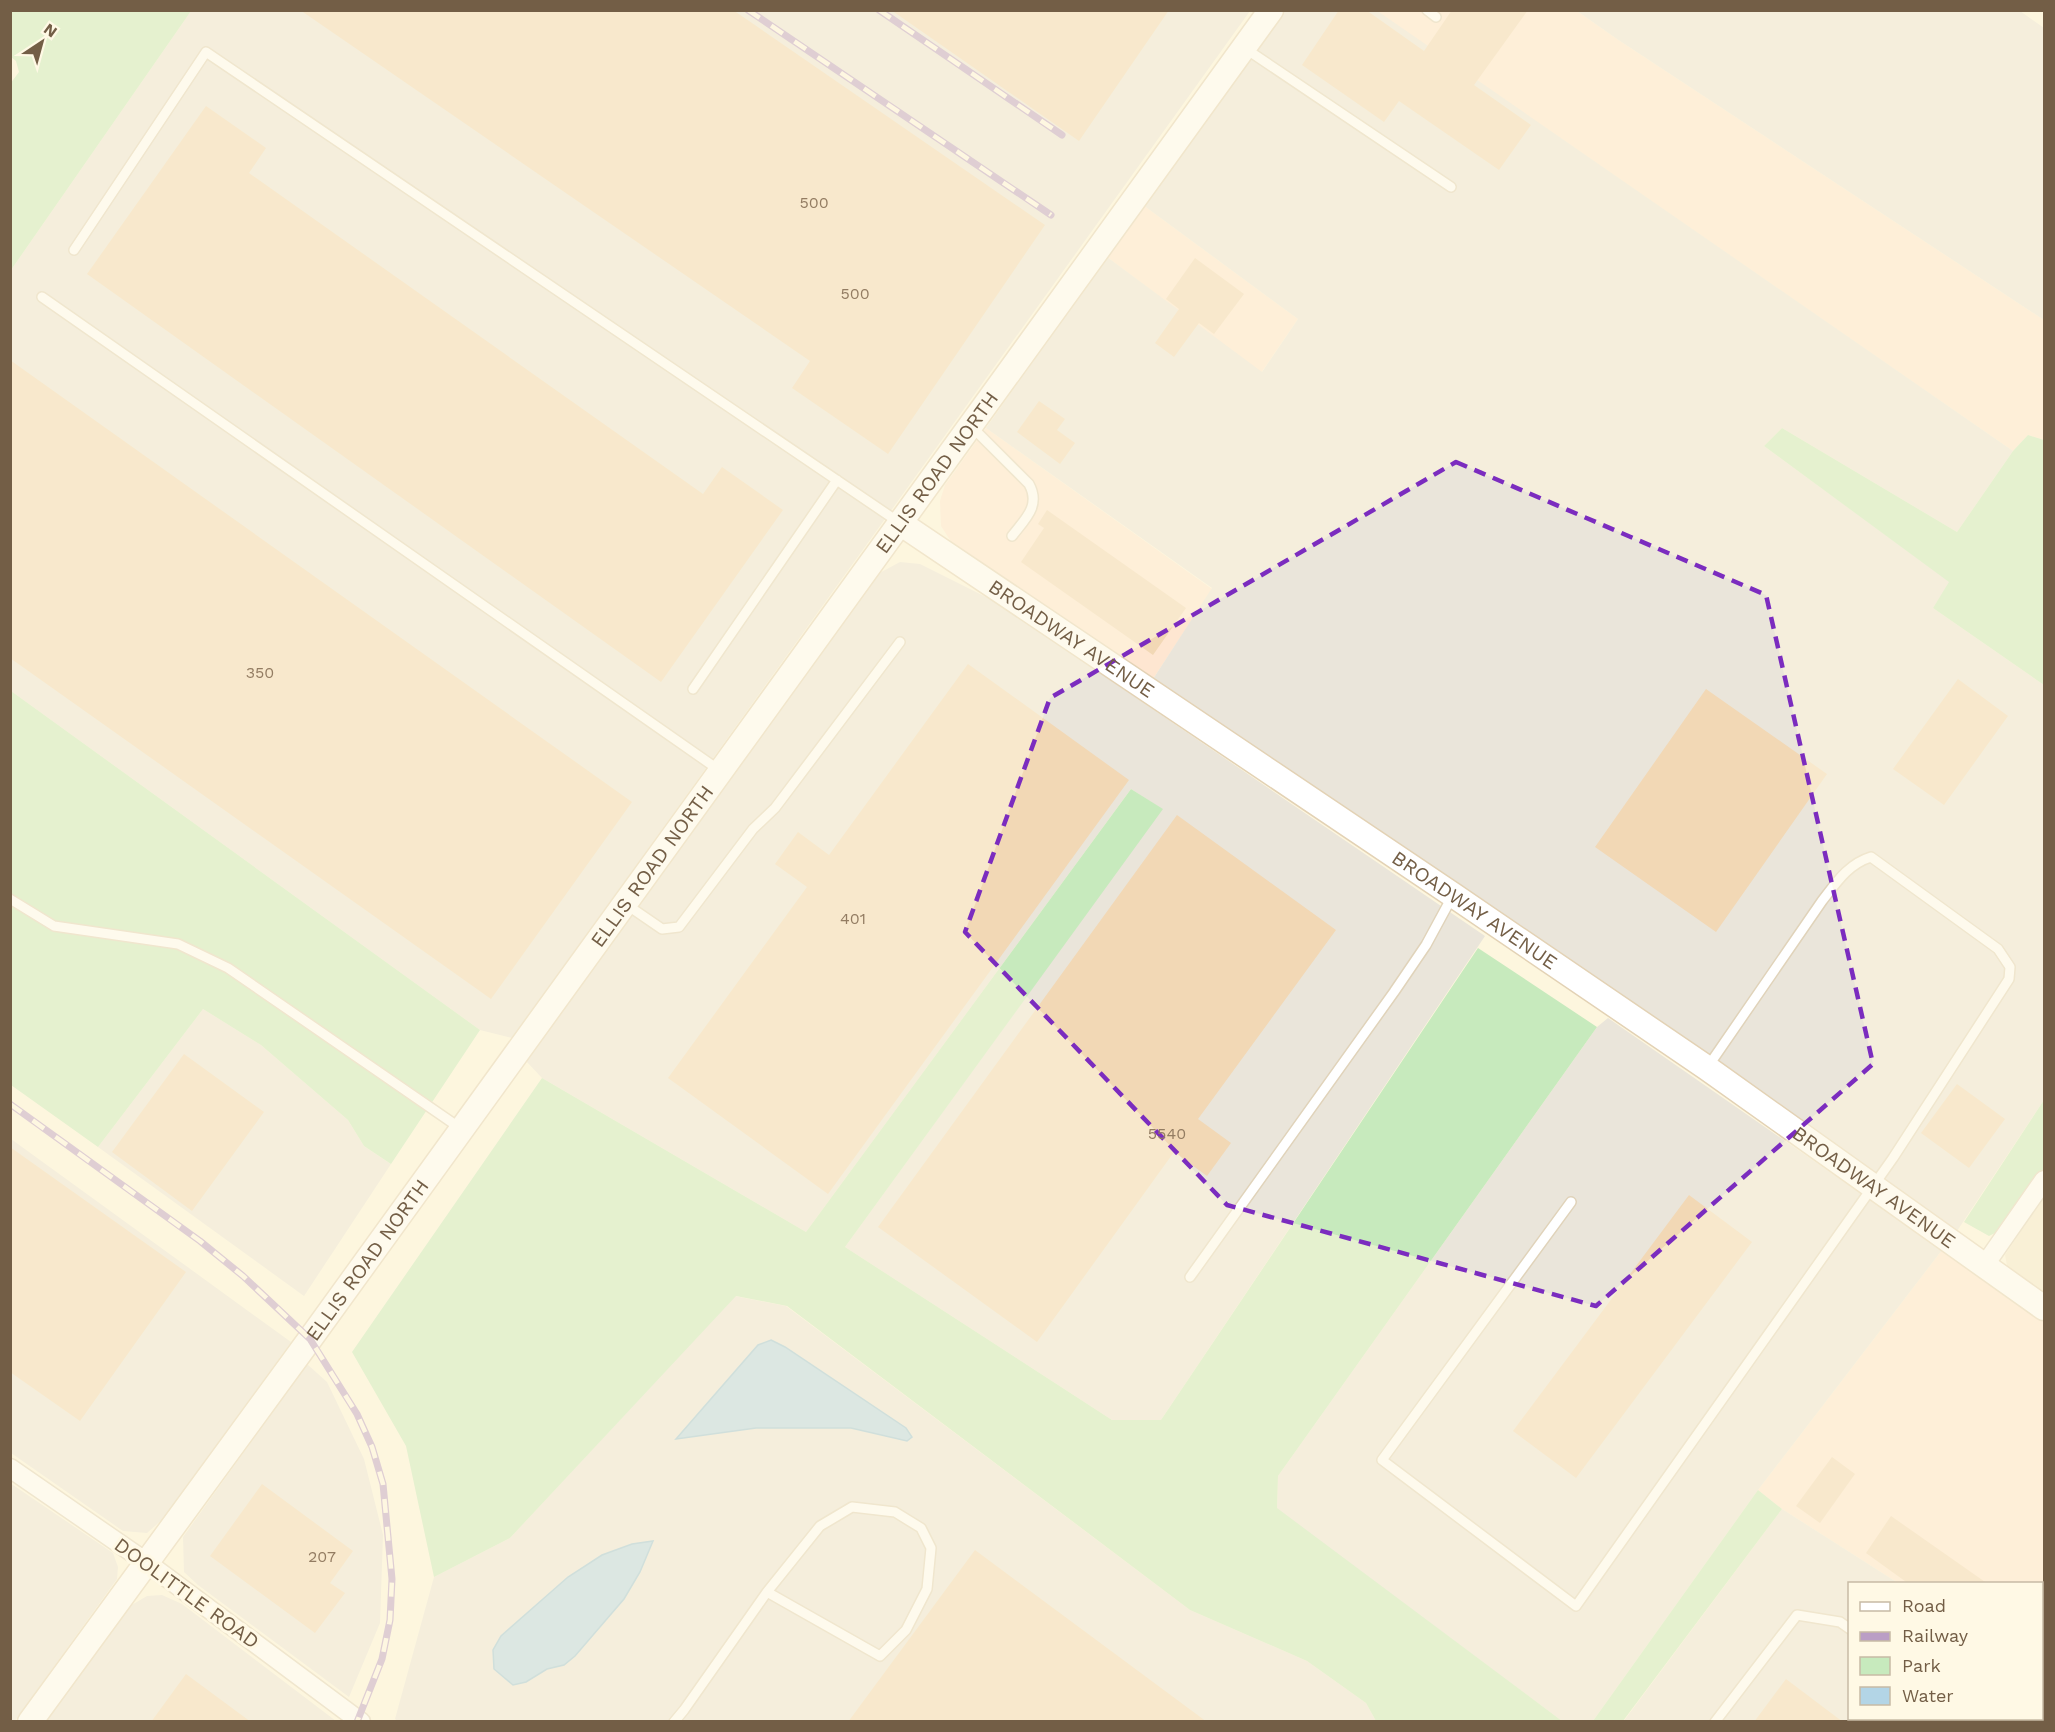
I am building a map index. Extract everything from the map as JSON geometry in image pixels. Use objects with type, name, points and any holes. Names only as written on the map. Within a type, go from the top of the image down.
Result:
[{"type":"street","name":"ELLIS ROAD NORTH","points":[[30,1722],[462,1129],[1270,10]]},
{"type":"street","name":"BROADWAY AVENUE","points":[[900,523],[1707,1068],[2044,1308]]},
{"type":"street","points":[[1984,1266],[2044,1180]]},
{"type":"street","name":"DOOLITTLE ROAD","points":[[10,1468],[146,1562],[361,1722]]},
{"type":"lane","points":[[1427,10],[1436,17]]},
{"type":"lane","points":[[1244,48],[1451,187]]},
{"type":"lane","points":[[74,250],[206,52],[900,523]]},
{"type":"lane","points":[[42,297],[720,771]]},
{"type":"lane","points":[[970,426],[1029,484],[1035,494],[1032,509],[1012,536]]},
{"type":"lane","points":[[693,689],[837,480]]},
{"type":"lane","points":[[625,903],[662,929],[679,927],[753,829],[776,808],[900,642]]},
{"type":"lane","points":[[1571,1202],[1382,1460],[1576,1606],[1893,1158],[2009,979],[2010,967],[1998,949],[1871,857],[1859,860],[1841,877],[1707,1068]]},
{"type":"lane","points":[[1190,1277],[1394,992],[1426,945],[1453,895]]},
{"type":"lane","points":[[10,899],[54,926],[178,945],[228,968],[462,1129]]},
{"type":"lane","points":[[674,1722],[780,1573],[820,1526],[852,1507],[895,1512],[921,1528],[931,1548],[927,1588],[906,1630],[880,1656],[767,1592]]},
{"type":"lane","points":[[1715,1722],[1797,1616],[1840,1622],[1848,1628]]},
{"type":"highlighted area","points":[[1456,462],[1766,595],[1873,1064],[1596,1306],[1227,1205],[965,932],[1050,698]]},
{"type":"shaded area","points":[[1376,10],[2013,451],[1957,532],[1782,428],[1764,446],[1950,582],[1933,608],[2044,685],[2044,1100],[1955,1234],[1153,679],[1212,588],[986,428],[1107,257],[1262,372],[1298,319],[1143,205],[1284,11]]},
{"type":"shaded area","points":[[191,11],[1250,11],[512,1038],[480,1030],[11,691],[11,270]]},
{"type":"shaded area","points":[[1376,11],[1577,11],[2044,320],[2044,440],[2028,435],[2013,451]]},
{"type":"shaded area","points":[[1577,11],[2020,11],[2044,28],[2044,320],[1617,39]]},
{"type":"shaded area","points":[[1143,205],[1298,319],[1261,373],[1107,257]]},
{"type":"shaded area","points":[[986,428],[1212,589],[1153,679],[952,543],[941,526],[940,501],[945,485]]},
{"type":"shaded area","points":[[900,562],[920,564],[996,602],[1485,936],[1161,1420],[1112,1420],[845,1247],[1162,809],[1131,789],[806,1232],[542,1078],[526,1061],[874,576]]},
{"type":"shaded area","points":[[203,1009],[261,1045],[348,1120],[364,1146],[391,1164],[304,1296],[98,1147]]},
{"type":"shaded area","points":[[1608,1018],[1942,1250],[1758,1490],[1593,1721],[1562,1721],[1277,1509],[1278,1476],[1597,1027]]},
{"type":"shaded area","points":[[11,1139],[291,1342],[164,1518],[147,1533],[123,1531],[11,1453]]},
{"type":"shaded area","points":[[2044,1197],[2044,1296],[2008,1271],[2005,1255]]},
{"type":"shaded area","points":[[1942,1250],[2044,1321],[2044,1679],[2043,1582],[1896,1582],[1782,1509],[1758,1490]]},
{"type":"shaded area","points":[[735,1296],[786,1306],[1190,1610],[1307,1661],[1366,1703],[1376,1721],[399,1722],[395,1719],[434,1577],[510,1538]],"holes":[[[771,1340],[906,1428],[911,1437],[906,1440],[851,1428],[756,1428],[677,1438],[758,1346]],[[653,1541],[640,1572],[564,1665],[547,1669],[493,1650],[501,1636],[568,1577]]]},
{"type":"shaded area","points":[[307,1364],[327,1382],[364,1459],[383,1535],[380,1623],[349,1697],[198,1585],[184,1572],[183,1537]]},
{"type":"shaded area","points":[[10,1483],[113,1553],[118,1567],[117,1579],[14,1722],[10,1721]]},
{"type":"shaded area","points":[[1782,1509],[1896,1582],[1848,1582],[1848,1720],[2043,1720],[2044,1679],[2044,1721],[1623,1722]]},
{"type":"shaded area","points":[[162,1595],[182,1604],[336,1721],[46,1722],[130,1606],[147,1596]]},
{"type":"green space","points":[[11,11],[191,11],[11,270],[10,84],[19,72],[16,61],[11,57]]},
{"type":"green space","points":[[1782,428],[1957,532],[2013,451],[2028,435],[2044,440],[2044,685],[1933,608],[1949,582],[1764,446]]},
{"type":"green space","points":[[11,691],[480,1030],[391,1164],[364,1146],[348,1120],[261,1045],[203,1009],[98,1147],[11,1085]]},
{"type":"green space","points":[[1131,789],[1163,809],[845,1247],[1112,1420],[1161,1420],[1478,948],[1597,1027],[1278,1476],[1277,1508],[1562,1721],[1376,1721],[1366,1703],[1307,1661],[1190,1610],[787,1306],[736,1296],[510,1538],[434,1577],[406,1446],[352,1352],[542,1078],[806,1232]]},
{"type":"green space","points":[[2044,1100],[2044,1168],[2001,1230],[1989,1236],[1964,1222]]},
{"type":"green space","points":[[1758,1490],[1782,1509],[1623,1721],[1593,1721]]},
{"type":"water","points":[[771,1340],[906,1428],[912,1437],[907,1441],[851,1428],[756,1428],[676,1439],[758,1345]]},
{"type":"water","points":[[653,1541],[640,1572],[624,1599],[575,1656],[564,1665],[547,1669],[526,1682],[513,1685],[494,1669],[493,1650],[501,1636],[568,1577],[602,1555],[632,1544]]},
{"type":"building","points":[[300,10],[733,10],[1045,225],[888,454],[792,388],[810,361]]},
{"type":"building","points":[[891,10],[1169,10],[1079,141]]},
{"type":"building","points":[[1339,10],[1366,10],[1424,51],[1452,10],[1528,10],[1474,85],[1531,125],[1499,170],[1399,101],[1384,122],[1302,65]]},
{"type":"building","points":[[206,106],[266,148],[249,173],[703,494],[722,467],[783,510],[661,682],[87,274]]},
{"type":"building","points":[[1195,258],[1244,294],[1214,334],[1199,323],[1174,357],[1155,343],[1179,309],[1166,299]]},
{"type":"building","points":[[10,360],[632,802],[491,999],[10,658]]},
{"type":"building","points":[[1039,401],[1065,419],[1057,430],[1075,443],[1060,464],[1017,432]]},
{"type":"building","points":[[1047,510],[1186,608],[1153,655],[1021,562],[1044,528],[1038,524]]},
{"type":"building","points":[[968,664],[1129,780],[828,1194],[668,1078],[807,887],[775,864],[798,832],[829,855]]},
{"type":"building","points":[[1958,679],[2008,716],[1944,805],[1893,769]]},
{"type":"building","points":[[1706,689],[1827,774],[1716,932],[1595,847]]},
{"type":"building","points":[[1177,815],[1336,930],[1198,1119],[1231,1143],[1207,1176],[1174,1152],[1037,1342],[878,1227]]},
{"type":"building","points":[[184,1054],[264,1112],[192,1211],[112,1152]]},
{"type":"building","points":[[1957,1084],[2005,1119],[1969,1168],[1921,1133]]},
{"type":"building","points":[[10,1147],[186,1272],[80,1421],[10,1372]]},
{"type":"building","points":[[1689,1195],[1752,1242],[1576,1478],[1513,1431]]},
{"type":"building","points":[[1832,1457],[1855,1474],[1820,1523],[1796,1506]]},
{"type":"building","points":[[262,1484],[353,1551],[330,1583],[345,1593],[315,1633],[210,1556]]},
{"type":"building","points":[[1891,1516],[1985,1582],[1906,1582],[1866,1553]]},
{"type":"building","points":[[975,1550],[1207,1722],[848,1722]]},
{"type":"building","points":[[186,1674],[251,1722],[151,1722]]},
{"type":"building","points":[[1786,1679],[1843,1722],[1754,1722]]},
{"type":"railway","points":[[748,10],[1051,215]]},
{"type":"railway","points":[[879,10],[1062,135]]},
{"type":"railway","points":[[10,1104],[200,1241],[243,1276],[310,1339],[357,1414],[372,1447],[383,1484],[392,1579],[390,1620],[382,1659],[357,1722]]}]
